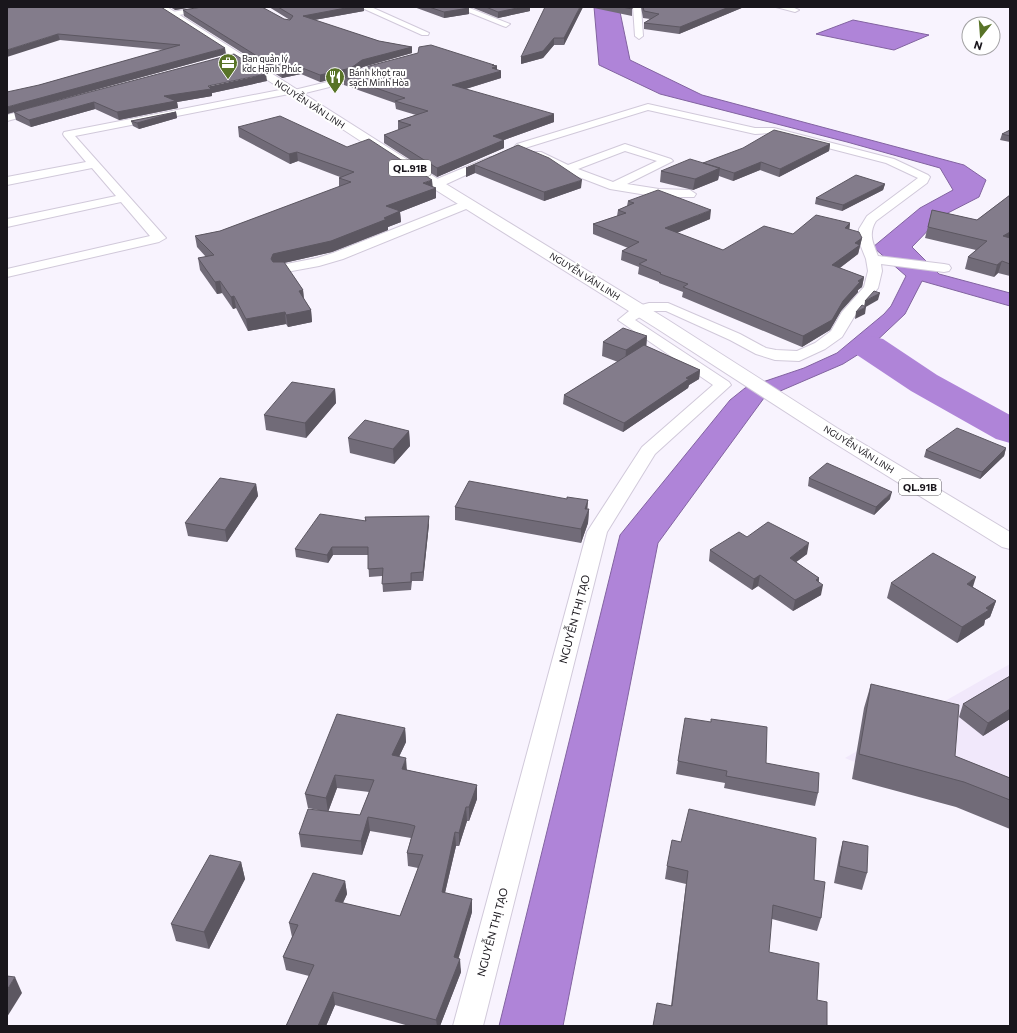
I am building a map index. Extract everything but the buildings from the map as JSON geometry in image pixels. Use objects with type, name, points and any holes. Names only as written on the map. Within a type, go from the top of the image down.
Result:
[{"type":"highway","name":"NGUYỄN VĂN LINH","points":[[167,10],[467,204],[662,324],[830,432],[1010,542]]},
{"type":"street","points":[[167,10],[218,7]]},
{"type":"street","points":[[364,7],[425,33]]},
{"type":"street","points":[[460,7],[506,24]]},
{"type":"street","points":[[637,7],[639,36]]},
{"type":"street","points":[[780,7],[795,10]]},
{"type":"street","points":[[222,60],[237,56]]},
{"type":"street","points":[[7,273],[158,238],[68,134],[292,92],[356,78],[366,70],[379,66]]},
{"type":"street","points":[[7,118],[53,106]]},
{"type":"street","points":[[690,194],[659,193],[614,186],[567,169],[517,148],[648,107],[755,131],[770,130],[890,161],[924,177],[923,181],[872,220],[865,229],[866,239],[880,260],[944,268]]},
{"type":"street","points":[[567,169],[625,147],[667,161],[614,186]]},
{"type":"street","points":[[436,184],[500,156]]},
{"type":"street","points":[[7,181],[94,164]]},
{"type":"street","points":[[7,223],[124,198]]},
{"type":"street","points":[[281,269],[319,262],[338,256],[467,204]]},
{"type":"street","points":[[639,310],[656,306],[668,307],[735,337],[762,351],[775,355],[799,356],[820,346],[837,334],[847,315],[871,288],[880,260]]},
{"type":"street","name":"NGUYỄN THỊ TẠO","points":[[468,1026],[597,532],[648,452],[723,385],[625,320],[639,310]]},
{"type":"shaded area","points":[[594,7],[619,7],[630,60],[702,95],[964,165],[986,180],[979,197],[942,216],[912,247],[939,274],[1010,293],[1010,306],[922,281],[905,314],[870,347],[843,364],[764,398],[658,543],[563,1026],[499,1026],[620,535],[730,400],[745,388],[804,368],[837,353],[884,314],[891,306],[906,276],[873,247],[920,208],[953,190],[940,168],[847,142],[660,94],[599,65]]},
{"type":"shaded area","points":[[853,20],[929,35],[894,50],[816,34]]},
{"type":"shaded area","points":[[1010,664],[1010,827],[845,758]]},
{"type":"waterway","points":[[870,347],[924,383],[1010,431]]},
{"type":"place","name":"Ban quản lý kdc Hạnh Phúc","points":[[228,80]]},
{"type":"place","name":"Bánh khọt rau sạch Minh Hòa","points":[[335,94]]}]
